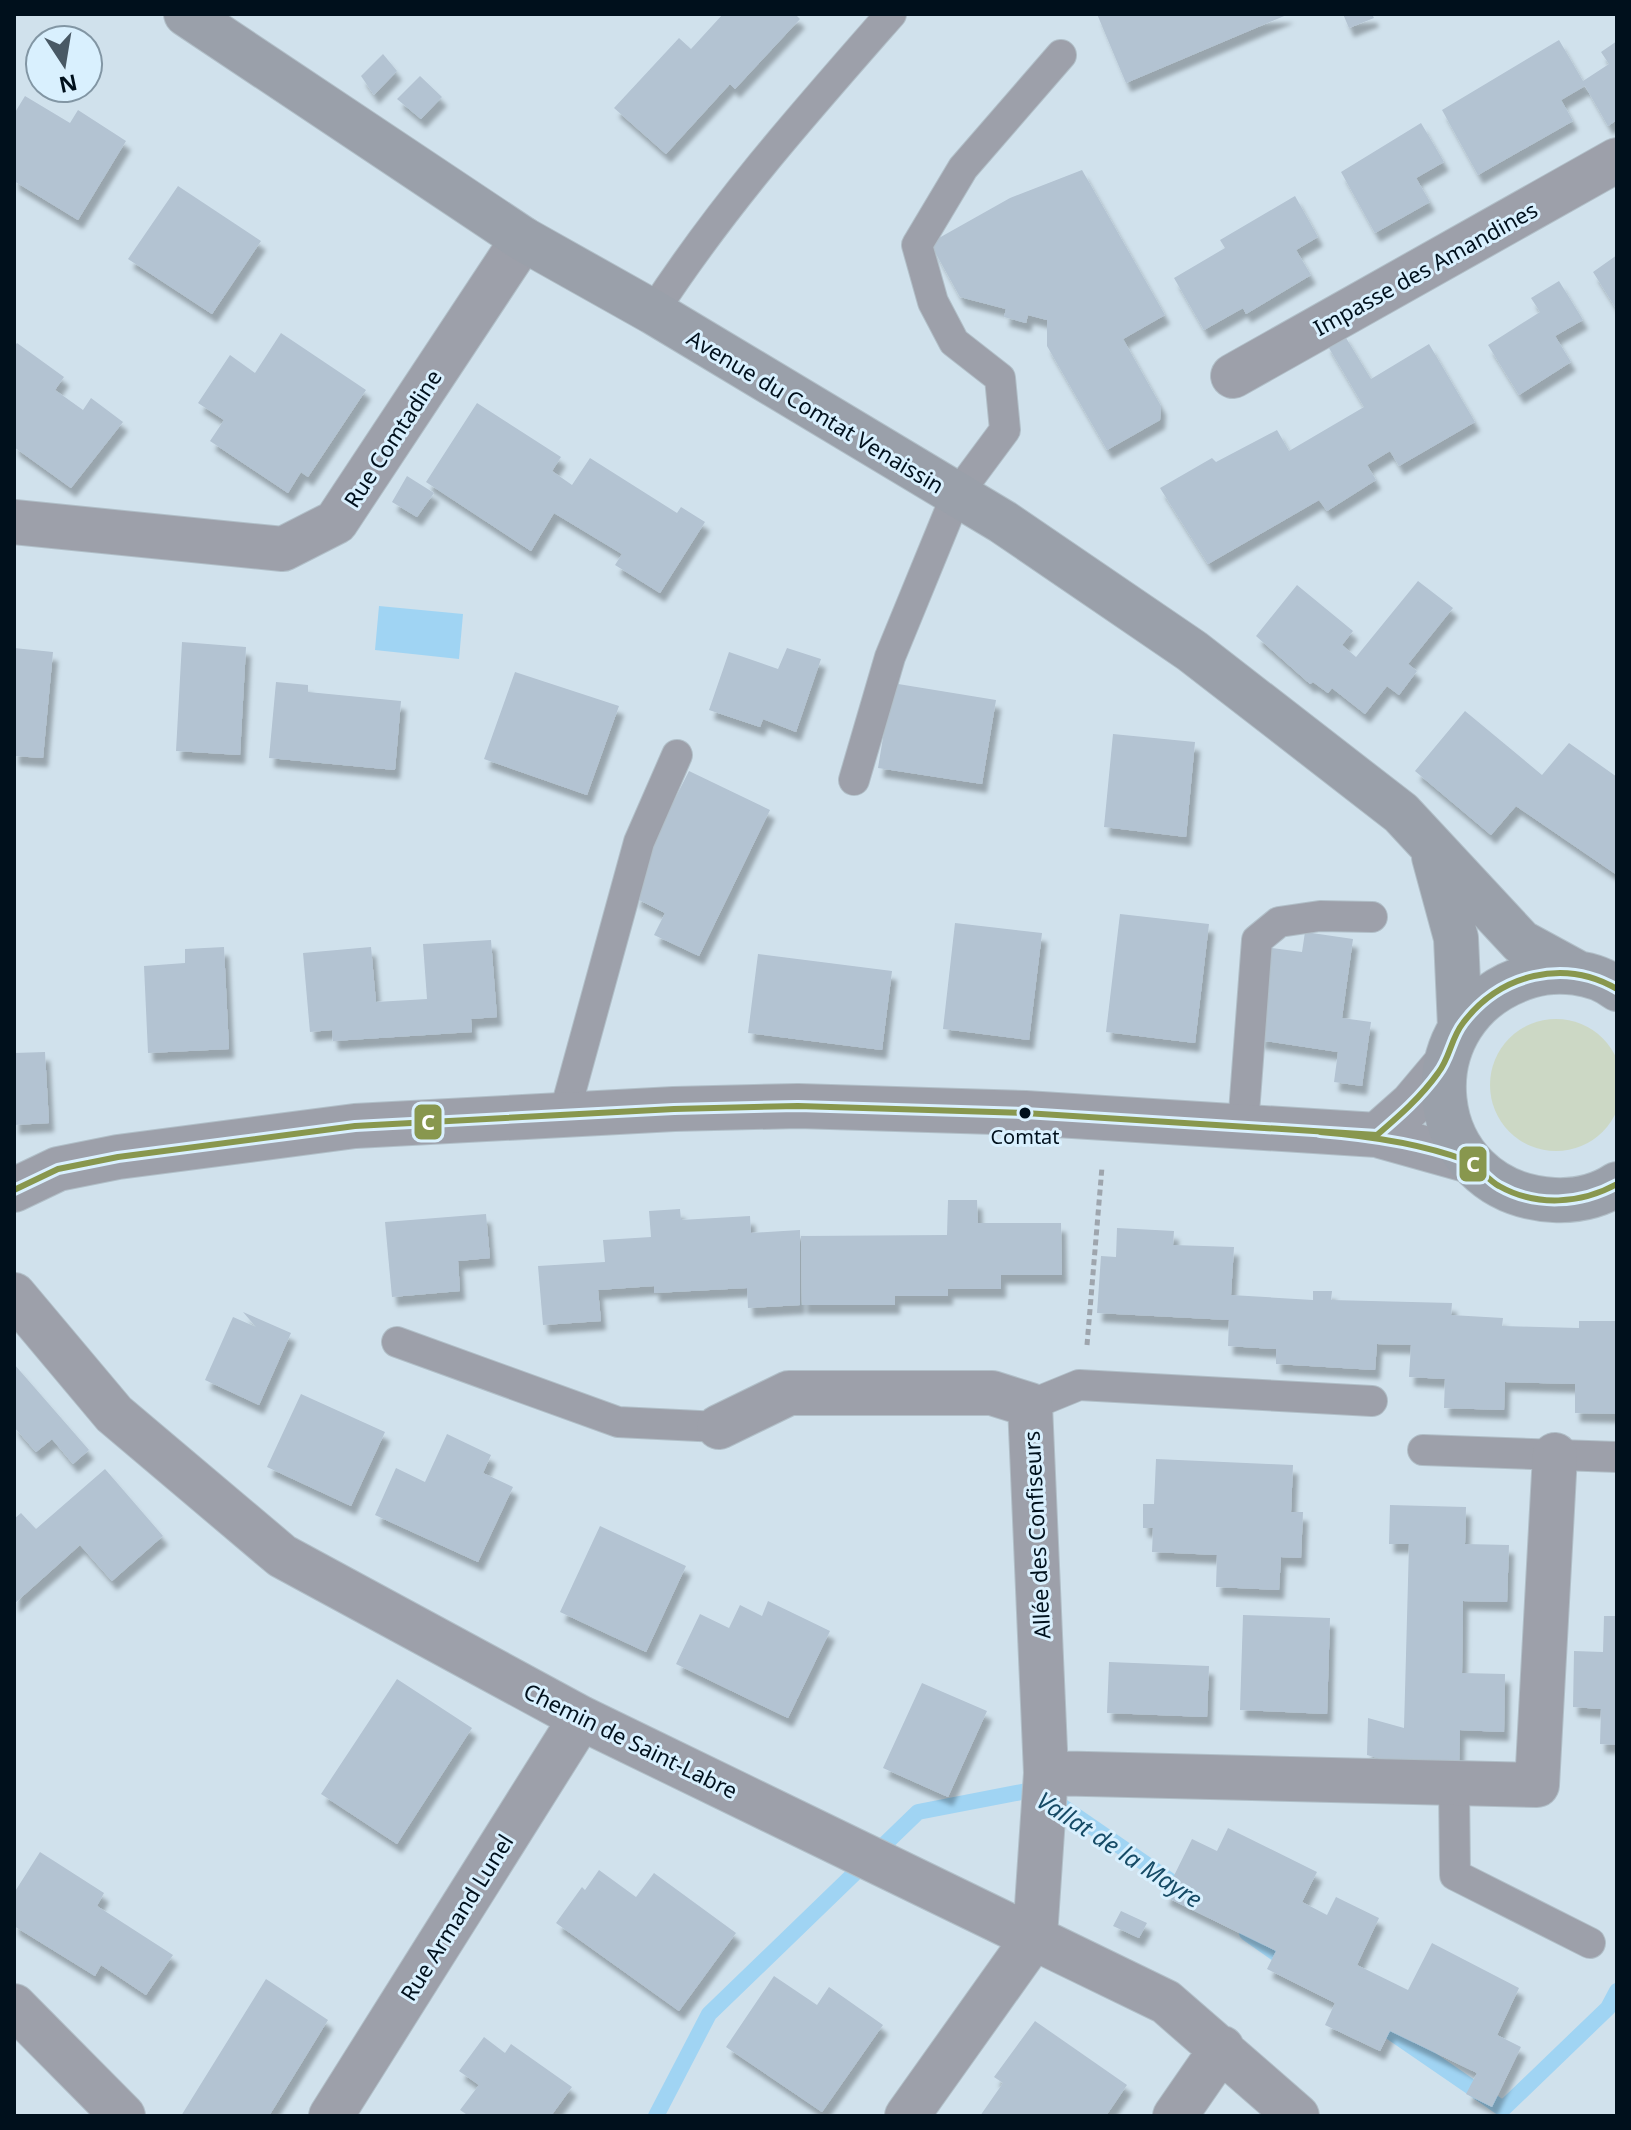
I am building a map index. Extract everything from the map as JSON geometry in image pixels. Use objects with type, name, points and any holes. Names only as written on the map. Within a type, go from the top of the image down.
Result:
[{"type":"main road","name":"Avenue du Comtat Venaissin","points":[[186,14],[523,239],[653,312],[1003,522],[1192,651],[1401,813],[1521,942],[1598,981]]},
{"type":"main road","name":"Avenue du Comtat Venaissin","points":[[1425,837],[1439,868],[1456,938],[1460,1027]]},
{"type":"main road","points":[[1598,981],[1544,972],[1511,982],[1482,1000],[1460,1027],[1444,1066],[1442,1092],[1446,1117],[1470,1161],[1498,1185],[1533,1199],[1571,1201],[1607,1191],[1617,1184]]},
{"type":"street","name":"Impasse des Amandines","points":[[1233,376],[1617,160]]},
{"type":"street","name":"Rue Comtadine","points":[[14,522],[283,549],[336,522],[523,239]]},
{"type":"street","points":[[1377,1135],[1412,1104],[1444,1066]]},
{"type":"street","points":[[14,1190],[58,1169],[118,1157],[355,1126],[798,1106],[1110,1117],[1377,1135],[1470,1161]]},
{"type":"street","name":"Chemin de Saint-Labre","points":[[14,1295],[114,1414],[282,1556],[581,1718],[1166,2002],[1297,2116]]},
{"type":"street","name":"Allée des Confiseurs","points":[[719,1427],[789,1393],[992,1393],[1030,1405],[1046,1773],[1035,1936]]},
{"type":"street","points":[[1046,1773],[1537,1785],[1555,1455]]},
{"type":"street","name":"Rue Armand Lunel","points":[[331,2116],[581,1718]]},
{"type":"street","points":[[907,2116],[1035,1936]]},
{"type":"street","points":[[14,2006],[123,2116]]},
{"type":"street","points":[[1175,2116],[1222,2048]]},
{"type":"lane","points":[[653,312],[704,234],[761,163],[891,14]]},
{"type":"lane","points":[[854,780],[890,657],[956,496],[1005,430],[1000,378],[954,342],[933,302],[917,245],[963,168],[1061,55]]},
{"type":"lane","points":[[564,1115],[639,842],[677,755]]},
{"type":"lane","points":[[1243,1126],[1257,940],[1279,922],[1320,916],[1372,917]]},
{"type":"lane","points":[[397,1342],[618,1422],[719,1427]]},
{"type":"lane","points":[[1030,1405],[1079,1385],[1372,1401]]},
{"type":"lane","points":[[1423,1450],[1617,1457]]},
{"type":"lane","points":[[1454,1784],[1455,1875],[1590,1943]]},
{"type":"path","points":[[1079,1385],[1086,1351],[1110,1117]]},
{"type":"green space","points":[[1556,1019],[1581,1024],[1603,1038],[1617,1060],[1622,1085],[1617,1110],[1603,1132],[1581,1146],[1556,1151],[1531,1146],[1509,1132],[1495,1110],[1490,1085],[1495,1060],[1509,1038],[1531,1024]]},
{"type":"water","points":[[379,606],[463,614],[459,659],[375,650]]},
{"type":"building","points":[[723,14],[795,14],[800,19],[735,89],[730,84],[666,154],[614,108],[679,38],[691,49]]},
{"type":"building","points":[[1097,14],[1289,14],[1126,83]]},
{"type":"building","points":[[1343,14],[1372,14],[1374,18],[1349,28]]},
{"type":"building","points":[[1559,40],[1583,81],[1609,64],[1601,52],[1617,41],[1617,120],[1608,126],[1585,86],[1561,100],[1573,121],[1478,175],[1442,110]]},
{"type":"building","points":[[383,54],[397,71],[374,95],[361,76]]},
{"type":"building","points":[[420,76],[442,97],[421,119],[397,99]]},
{"type":"building","points":[[24,98],[24,104],[38,104],[70,123],[78,110],[126,141],[78,220],[14,181],[14,114]]},
{"type":"building","points":[[1421,123],[1444,162],[1416,178],[1430,202],[1375,233],[1341,172]]},
{"type":"building","points":[[1082,170],[1165,315],[1123,339],[1161,406],[1160,420],[1107,450],[1047,346],[1047,320],[1028,315],[1026,323],[1004,317],[1006,309],[960,297],[930,243],[1010,198]]},
{"type":"building","points":[[178,186],[261,241],[212,314],[128,259]]},
{"type":"building","points":[[1295,196],[1318,237],[1296,250],[1311,275],[1246,314],[1243,308],[1204,330],[1174,278],[1225,248],[1220,240]]},
{"type":"building","points":[[1617,255],[1617,310],[1593,272]]},
{"type":"building","points":[[1559,281],[1583,320],[1555,336],[1571,362],[1519,395],[1488,345],[1540,312],[1531,298]]},
{"type":"building","points":[[281,333],[366,390],[308,477],[301,472],[288,493],[210,441],[224,420],[198,403],[230,355],[255,373]]},
{"type":"building","points":[[1343,333],[1371,379],[1429,344],[1475,422],[1399,466],[1390,451],[1367,465],[1376,480],[1327,511],[1319,500],[1208,564],[1160,488],[1212,458],[1216,462],[1277,430],[1289,451],[1364,407],[1326,343]]},
{"type":"building","points":[[17,343],[64,377],[55,390],[83,410],[91,398],[123,422],[71,488],[14,447],[14,347]]},
{"type":"building","points":[[477,403],[561,457],[552,471],[572,485],[590,458],[677,513],[681,507],[705,522],[660,593],[615,565],[622,554],[554,513],[531,551],[426,482]]},
{"type":"building","points":[[407,476],[434,493],[417,517],[392,502]]},
{"type":"building","points":[[1418,581],[1453,608],[1408,664],[1417,671],[1399,695],[1387,686],[1365,714],[1332,688],[1328,693],[1313,682],[1310,684],[1256,636],[1297,585],[1353,631],[1342,645],[1356,657]]},
{"type":"building","points":[[182,642],[246,647],[240,755],[176,751]]},
{"type":"building","points":[[14,648],[53,652],[43,758],[14,756]]},
{"type":"building","points":[[787,648],[821,659],[796,732],[763,719],[760,727],[709,710],[729,652],[778,669]]},
{"type":"building","points":[[515,672],[619,706],[587,795],[484,759]]},
{"type":"building","points":[[276,682],[308,685],[308,692],[401,701],[395,770],[269,758]]},
{"type":"building","points":[[892,683],[996,700],[982,784],[878,768]]},
{"type":"building","points":[[1465,711],[1542,775],[1569,743],[1617,777],[1617,875],[1516,806],[1491,835],[1415,771]]},
{"type":"building","points":[[1113,734],[1195,742],[1186,837],[1104,827]]},
{"type":"building","points":[[689,771],[770,810],[699,956],[654,935],[665,913],[635,898],[652,844]]},
{"type":"building","points":[[1120,914],[1209,924],[1195,1043],[1106,1032]]},
{"type":"building","points":[[955,923],[1042,933],[1029,1040],[943,1029]]},
{"type":"building","points":[[1305,932],[1353,939],[1342,1018],[1371,1022],[1362,1086],[1334,1082],[1338,1052],[1259,1040],[1272,948],[1302,952]]},
{"type":"building","points":[[491,940],[497,1017],[471,1019],[472,1032],[333,1041],[332,1030],[310,1032],[303,953],[371,947],[376,1002],[427,999],[423,944]]},
{"type":"building","points":[[224,947],[229,1049],[148,1053],[144,966],[185,963],[185,949]]},
{"type":"building","points":[[758,954],[892,971],[882,1050],[748,1033]]},
{"type":"building","points":[[45,1052],[49,1123],[14,1125],[14,1053]]},
{"type":"building","points":[[948,1200],[977,1200],[978,1223],[1061,1223],[1062,1275],[1001,1275],[1001,1289],[948,1289],[948,1296],[895,1296],[895,1305],[802,1305],[801,1236],[947,1235]]},
{"type":"building","points":[[680,1209],[681,1220],[750,1216],[751,1233],[800,1230],[800,1305],[748,1308],[747,1288],[654,1293],[654,1286],[598,1290],[601,1321],[543,1325],[538,1266],[605,1262],[603,1240],[651,1237],[649,1211]]},
{"type":"building","points":[[486,1214],[490,1258],[458,1261],[460,1291],[392,1297],[385,1222]]},
{"type":"building","points":[[1117,1228],[1174,1231],[1173,1245],[1234,1247],[1231,1295],[1313,1300],[1313,1291],[1332,1291],[1331,1300],[1452,1303],[1451,1315],[1503,1318],[1502,1326],[1579,1328],[1579,1321],[1617,1321],[1617,1414],[1575,1413],[1575,1384],[1505,1382],[1504,1410],[1444,1408],[1445,1379],[1409,1377],[1411,1345],[1377,1344],[1375,1370],[1276,1364],[1276,1349],[1228,1346],[1229,1320],[1097,1313],[1101,1256],[1116,1257]]},
{"type":"building","points":[[243,1312],[291,1333],[259,1405],[205,1380],[233,1317],[256,1327]]},
{"type":"building","points":[[14,1364],[89,1450],[73,1464],[52,1439],[36,1452],[14,1427]]},
{"type":"building","points":[[301,1394],[385,1432],[351,1506],[267,1467]]},
{"type":"building","points":[[447,1434],[491,1455],[483,1473],[513,1487],[478,1562],[375,1515],[396,1468],[425,1482]]},
{"type":"building","points":[[1156,1459],[1293,1465],[1291,1512],[1303,1512],[1301,1558],[1281,1557],[1279,1590],[1216,1587],[1217,1555],[1152,1552],[1153,1528],[1143,1528],[1143,1504],[1154,1504]]},
{"type":"building","points":[[105,1469],[163,1536],[112,1581],[80,1545],[14,1604],[14,1519],[21,1513],[36,1529]]},
{"type":"building","points":[[1390,1505],[1466,1507],[1465,1544],[1509,1545],[1507,1602],[1463,1601],[1462,1673],[1505,1674],[1504,1732],[1460,1730],[1459,1766],[1403,1765],[1367,1755],[1368,1718],[1404,1728],[1409,1544],[1389,1544]]},
{"type":"building","points":[[600,1526],[686,1566],[646,1652],[560,1612]]},
{"type":"building","points":[[768,1601],[830,1631],[788,1718],[676,1664],[700,1614],[729,1628],[740,1605],[762,1616]]},
{"type":"building","points":[[1243,1615],[1330,1618],[1327,1714],[1240,1710]]},
{"type":"building","points":[[1604,1616],[1617,1616],[1617,1745],[1600,1744],[1601,1709],[1573,1707],[1574,1651],[1603,1652]]},
{"type":"building","points":[[1109,1662],[1209,1666],[1207,1717],[1107,1713]]},
{"type":"building","points":[[397,1679],[472,1728],[397,1844],[321,1794]]},
{"type":"building","points":[[922,1683],[987,1711],[948,1797],[883,1768]]},
{"type":"building","points":[[1228,1828],[1317,1872],[1302,1902],[1327,1915],[1336,1897],[1379,1918],[1357,1965],[1408,1990],[1432,1943],[1519,1988],[1497,2035],[1521,2047],[1492,2107],[1466,2094],[1477,2073],[1390,2031],[1380,2051],[1325,2025],[1335,2003],[1267,1969],[1276,1951],[1164,1896],[1192,1839],[1217,1851]]},
{"type":"building","points":[[40,1852],[104,1893],[97,1906],[173,1955],[146,1995],[101,1965],[95,1976],[14,1926],[14,1893]]},
{"type":"building","points":[[599,1870],[636,1897],[654,1873],[736,1933],[679,2011],[556,1923],[582,1887],[585,1890]]},
{"type":"building","points":[[1121,1911],[1147,1923],[1139,1938],[1113,1926]]},
{"type":"building","points":[[774,1976],[817,2005],[829,1987],[883,2025],[822,2112],[726,2047]]},
{"type":"building","points":[[266,1979],[328,2020],[269,2116],[181,2116]]},
{"type":"building","points":[[1035,2021],[1127,2085],[1106,2116],[980,2116],[1003,2083],[994,2077]]},
{"type":"building","points":[[484,2037],[505,2053],[511,2044],[572,2087],[551,2116],[469,2116],[460,2110],[479,2085],[459,2071]]},
{"type":"waterway","name":"Vallat de la Mayre","points":[[656,2116],[709,2014],[918,1812],[1037,1789],[1188,1893]]},
{"type":"waterway","name":"Vallat de la Mayre","points":[[1247,1933],[1290,1963]]},
{"type":"waterway","name":"Vallat de la Mayre","points":[[1372,2019],[1503,2109],[1608,2008],[1617,1991]]},
{"type":"transit line","name":"C","points":[[14,1190],[58,1169],[118,1157],[355,1126],[674,1109],[798,1106],[1025,1113],[1377,1135],[1431,1082],[1442,1067],[1463,1023],[1495,993],[1534,976],[1555,973],[1576,974],[1617,989]]},
{"type":"transit line","name":"C","points":[[1320,1132],[1394,1141],[1448,1154],[1470,1162],[1490,1180],[1513,1193],[1543,1200],[1589,1196],[1617,1184]]},
{"type":"place","name":"Comtat","points":[[1025,1113]]}]
